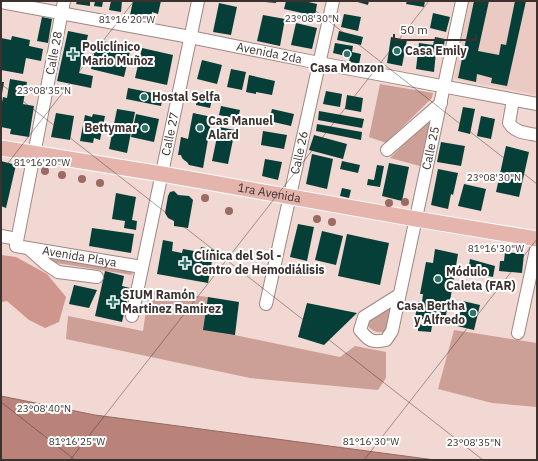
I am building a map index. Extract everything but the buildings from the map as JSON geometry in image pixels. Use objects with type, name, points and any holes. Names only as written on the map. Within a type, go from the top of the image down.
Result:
[{"type":"main road","name":"1ra Avenida","points":[[1,148],[162,174],[537,239]]},
{"type":"street","name":"Calle 28","points":[[17,243],[64,1]]},
{"type":"street","name":"Calle 27","points":[[132,316],[198,1]]},
{"type":"street","name":"Calle 26","points":[[266,304],[333,1]]},
{"type":"street","name":"Calle 25","points":[[399,295],[462,1]]},
{"type":"street","name":"Avenida 2da","points":[[1,2],[537,104]]},
{"type":"street","points":[[513,100],[508,123],[510,127],[523,133],[537,135]]},
{"type":"street","points":[[387,150],[440,103]]},
{"type":"street","name":"Avenida Playa","points":[[1,236],[28,248],[142,267]]},
{"type":"street","points":[[518,333],[537,245]]},
{"type":"street","points":[[28,248],[46,264],[58,272],[97,277]]},
{"type":"shaded area","points":[[469,1],[537,1],[537,95],[454,79]]},
{"type":"shaded area","points":[[380,84],[433,93],[432,98],[386,143],[369,137]]},
{"type":"shaded area","points":[[431,117],[420,166],[390,158]]},
{"type":"shaded area","points":[[1,255],[16,257],[47,274],[66,297],[59,322],[45,328],[29,320],[7,301],[1,302]]},
{"type":"shaded area","points":[[47,257],[133,270],[132,275],[56,263]]},
{"type":"shaded area","points":[[149,290],[208,297],[235,335],[340,357],[355,346],[386,352],[386,378],[378,390],[250,378],[66,339],[68,316],[143,331]]},
{"type":"shaded area","points":[[390,304],[390,320],[386,332],[372,330],[368,326],[371,320]]},
{"type":"shaded area","points":[[454,330],[537,343],[537,407],[492,403],[438,389]]},
{"type":"shaded area","points":[[1,396],[95,415],[435,460],[1,460]]},
{"type":"place","name":"Casa Emily","points":[[397,51]]},
{"type":"place","name":"Policlínico Mario Muñoz","points":[[73,54]]},
{"type":"place","name":"Casa Monzon","points":[[347,54]]},
{"type":"place","name":"Hostal Selfa","points":[[144,97]]},
{"type":"place","name":"Bettymar","points":[[145,128]]},
{"type":"place","name":"Cas Manuel Alard","points":[[200,128]]},
{"type":"place","name":"Clínica del Sol - Centro de Hemodiálisis","points":[[185,263]]},
{"type":"place","name":"Módulo Caleta (FAR)","points":[[438,279]]},
{"type":"place","name":"SIUM Ramón Martinez Ramirez","points":[[113,302]]},
{"type":"place","name":"Casa Bertha y Alfredo","points":[[473,313]]}]
